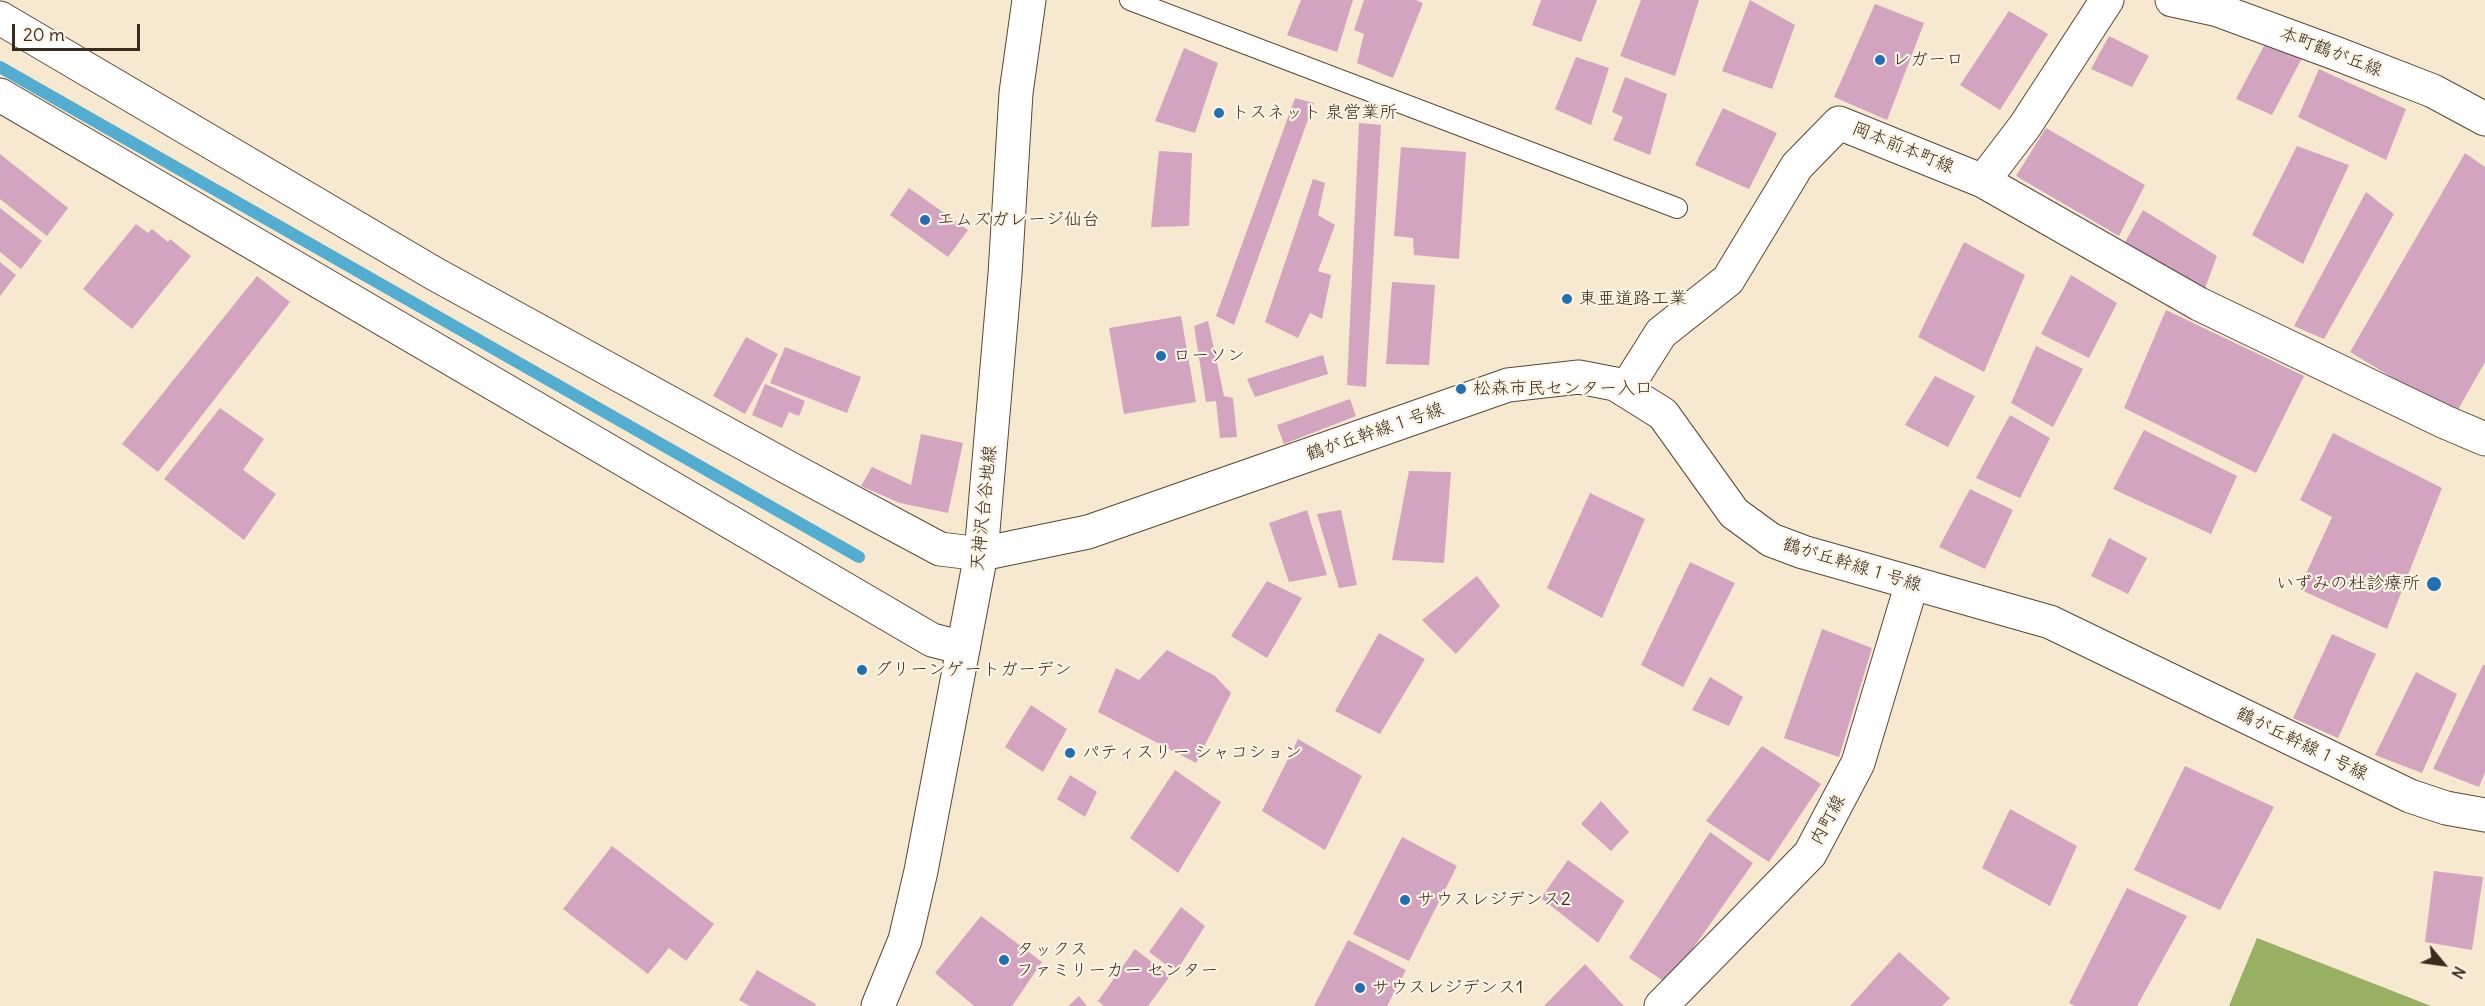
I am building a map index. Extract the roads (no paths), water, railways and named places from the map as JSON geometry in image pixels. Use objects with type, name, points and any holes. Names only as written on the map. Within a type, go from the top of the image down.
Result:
[{"type":"street","name":"天神沢台谷地線","points":[[878,1006],[905,940],[921,871],[981,554],[1005,274],[1016,93],[1029,0]]},
{"type":"street","points":[[2107,0],[2025,126],[1983,181],[2199,303],[2445,422],[2485,439]]},
{"type":"street","name":"本町鶴が丘線","points":[[2172,0],[2218,10],[2335,53],[2433,91],[2485,119]]},
{"type":"street","name":"鶴が丘幹線１号線","points":[[0,18],[435,274],[940,549],[981,554],[1088,532],[1508,385],[1579,377],[1615,384],[1663,414],[1734,513],[1771,540],[1803,552],[2050,622],[2410,796],[2446,808],[2485,815]]},
{"type":"street","points":[[0,95],[932,640],[963,648]]},
{"type":"street","name":"岡本前本町線","points":[[1625,390],[1661,333],[1728,280],[1797,166],[1839,123],[1983,181]]},
{"type":"street","name":"内町線","points":[[1661,1006],[1810,854],[1858,763],[1912,583]]},
{"type":"lane","points":[[1130,0],[1677,208]]},
{"type":"waterway","points":[[0,67],[859,557]]},
{"type":"place","name":"レガーロ","points":[[1880,60]]},
{"type":"place","name":"トスネット 泉営業所","points":[[1219,113]]},
{"type":"place","name":"エムズガレージ仙台","points":[[925,220]]},
{"type":"place","name":"東亜道路工業","points":[[1567,299]]},
{"type":"place","name":"ローソン","points":[[1161,356]]},
{"type":"place","name":"松森市民センター入口","points":[[1461,389]]},
{"type":"place","name":"いずみの杜診療所","points":[[2434,584]]},
{"type":"place","name":"グリーンゲートガーデン","points":[[862,670]]},
{"type":"place","name":"パティスリー シャコション","points":[[1070,753]]},
{"type":"place","name":"サウスレジデンス2","points":[[1405,900]]},
{"type":"place","name":"タックス ファミリーカー センター","points":[[1004,960]]},
{"type":"place","name":"サウスレジデンス1","points":[[1360,988]]}]
